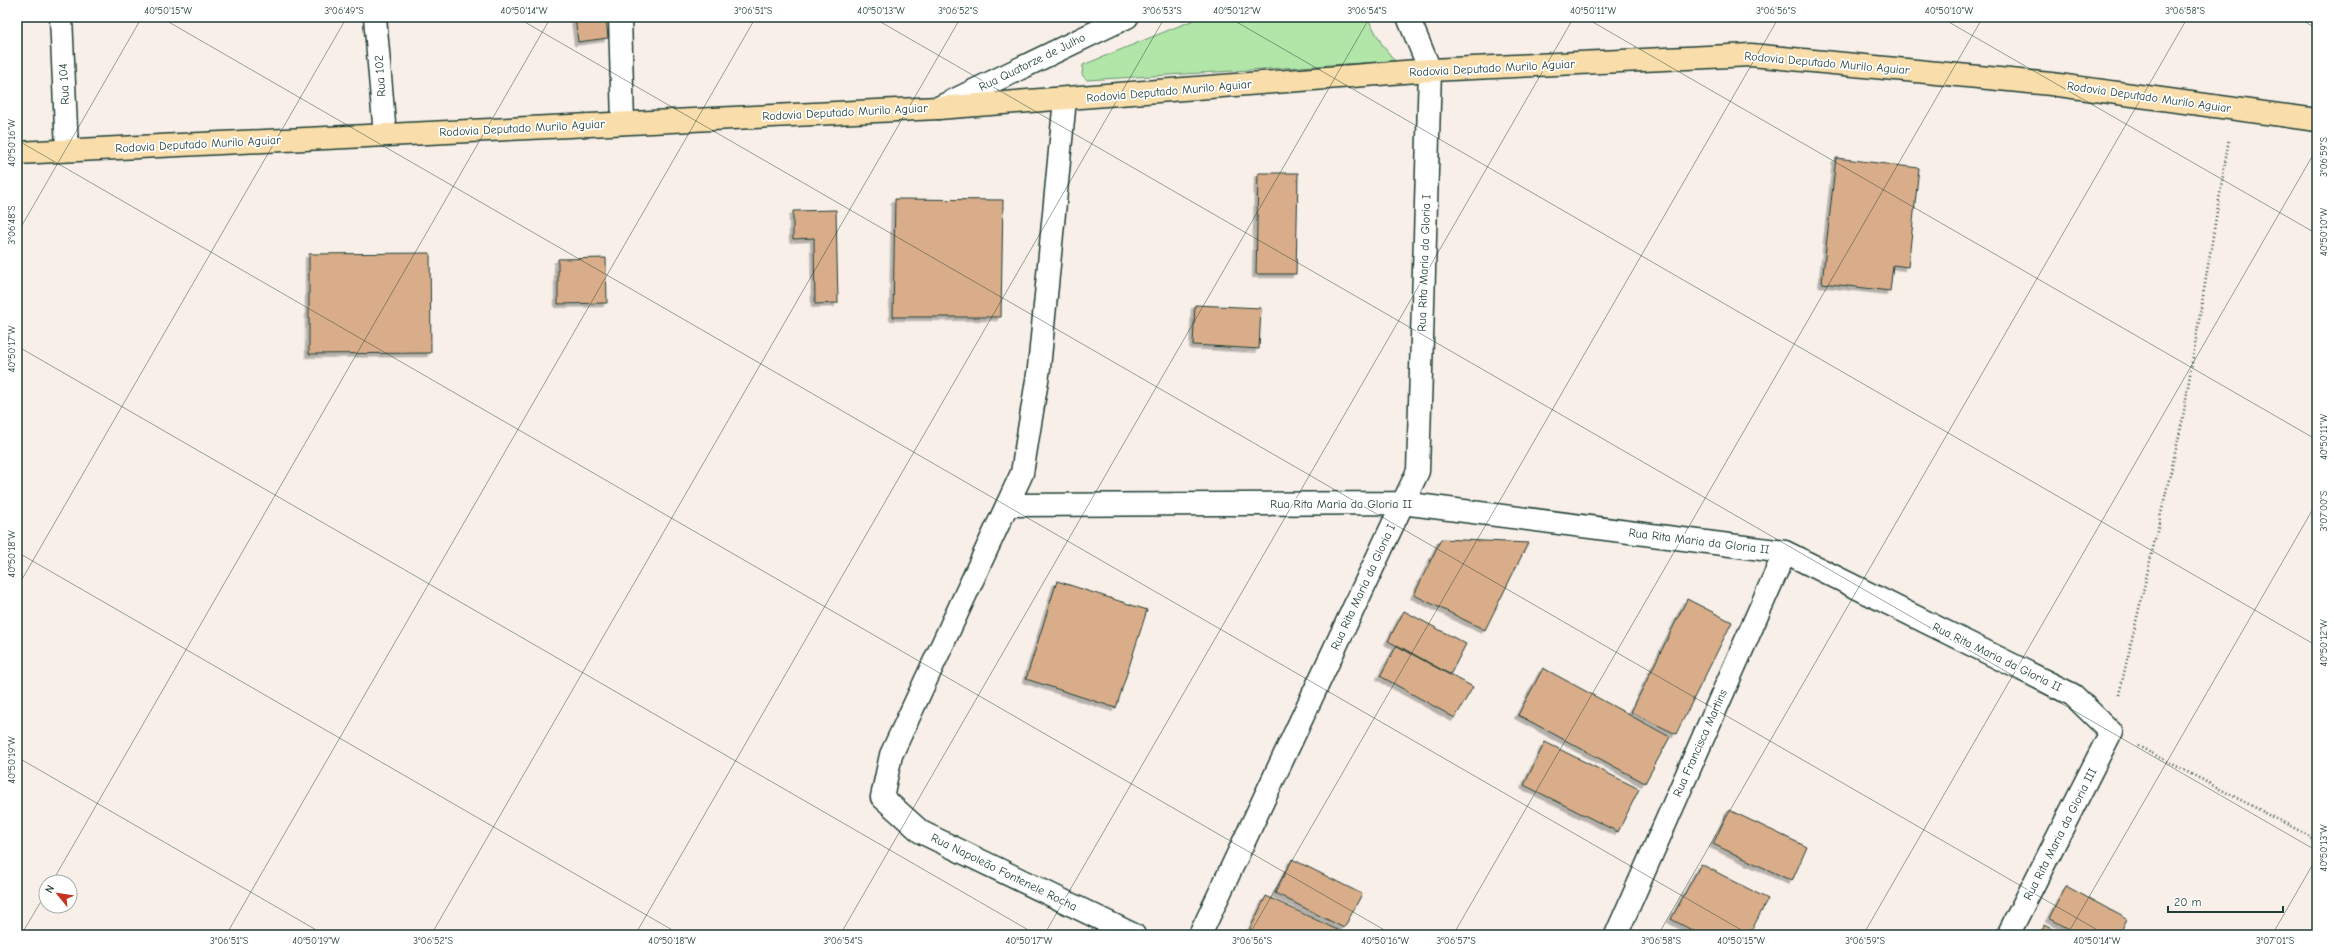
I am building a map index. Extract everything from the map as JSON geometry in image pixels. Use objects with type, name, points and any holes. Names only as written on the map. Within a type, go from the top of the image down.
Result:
[{"type":"highway","name":"Rodovia Deputado Murilo Aguiar","points":[[17,153],[938,108],[997,102],[1065,99],[1430,70],[1751,55],[2051,84],[2317,120]]},
{"type":"street","name":"Rua 104","points":[[61,17],[67,150]]},
{"type":"street","name":"Rua 102","points":[[375,17],[385,135]]},
{"type":"street","points":[[620,17],[623,123]]},
{"type":"street","name":"Rua Quatorze de Julho","points":[[938,108],[1126,17]]},
{"type":"street","points":[[1408,17],[1430,70]]},
{"type":"street","name":"Rua Rita Maria da Gloria I","points":[[1200,935],[1418,471],[1430,70]]},
{"type":"street","points":[[1007,505],[1022,473],[1039,368],[1065,99]]},
{"type":"street","name":"Rua Rita Maria da Gloria II","points":[[1007,505],[1402,503],[1785,552],[2074,695],[2111,732]]},
{"type":"street","name":"Rua Napoleão Fontenele Rocha","points":[[1007,505],[891,755],[882,797],[921,832],[1134,935]]},
{"type":"street","name":"Rua Francisca Martins","points":[[1616,935],[1785,552]]},
{"type":"street","name":"Rua Rita Maria da Gloria III","points":[[2008,935],[2111,732]]},
{"type":"path","points":[[2234,109],[2182,423],[2111,732],[2317,840]]},
{"type":"green space","points":[[1201,17],[1367,17],[1383,46],[1395,61],[1087,80],[1082,75],[1083,65]]},
{"type":"building","points":[[575,17],[606,17],[608,38],[578,42]]},
{"type":"building","points":[[1836,158],[1919,168],[1908,267],[1893,265],[1890,291],[1822,283]]},
{"type":"building","points":[[1258,173],[1298,173],[1296,274],[1256,274]]},
{"type":"building","points":[[895,199],[1003,200],[1001,317],[893,317]]},
{"type":"building","points":[[836,210],[838,303],[815,304],[814,238],[793,239],[793,211]]},
{"type":"building","points":[[430,253],[431,353],[309,354],[309,254]]},
{"type":"building","points":[[606,258],[607,303],[558,304],[558,259]]},
{"type":"building","points":[[1195,305],[1261,308],[1259,349],[1193,345]]},
{"type":"building","points":[[1441,539],[1528,543],[1485,630],[1414,595]]},
{"type":"building","points":[[1057,581],[1147,610],[1116,708],[1026,679]]},
{"type":"building","points":[[1687,599],[1732,622],[1676,734],[1631,712]]},
{"type":"building","points":[[1404,611],[1466,644],[1450,675],[1388,641]]},
{"type":"building","points":[[1397,645],[1473,687],[1455,718],[1380,676]]},
{"type":"building","points":[[1543,668],[1670,737],[1645,783],[1518,715]]},
{"type":"building","points":[[1545,742],[1639,789],[1618,832],[1524,785]]},
{"type":"building","points":[[1729,810],[1807,847],[1792,881],[1713,844]]},
{"type":"building","points":[[1292,859],[1362,894],[1344,928],[1275,893]]},
{"type":"building","points":[[1701,864],[1768,899],[1749,935],[1701,935],[1671,919]]},
{"type":"building","points":[[2066,886],[2127,919],[2119,935],[2080,935],[2049,918]]},
{"type":"building","points":[[1266,896],[1348,935],[1247,935]]},
{"type":"building","points":[[2045,925],[2064,935],[2040,935]]}]
